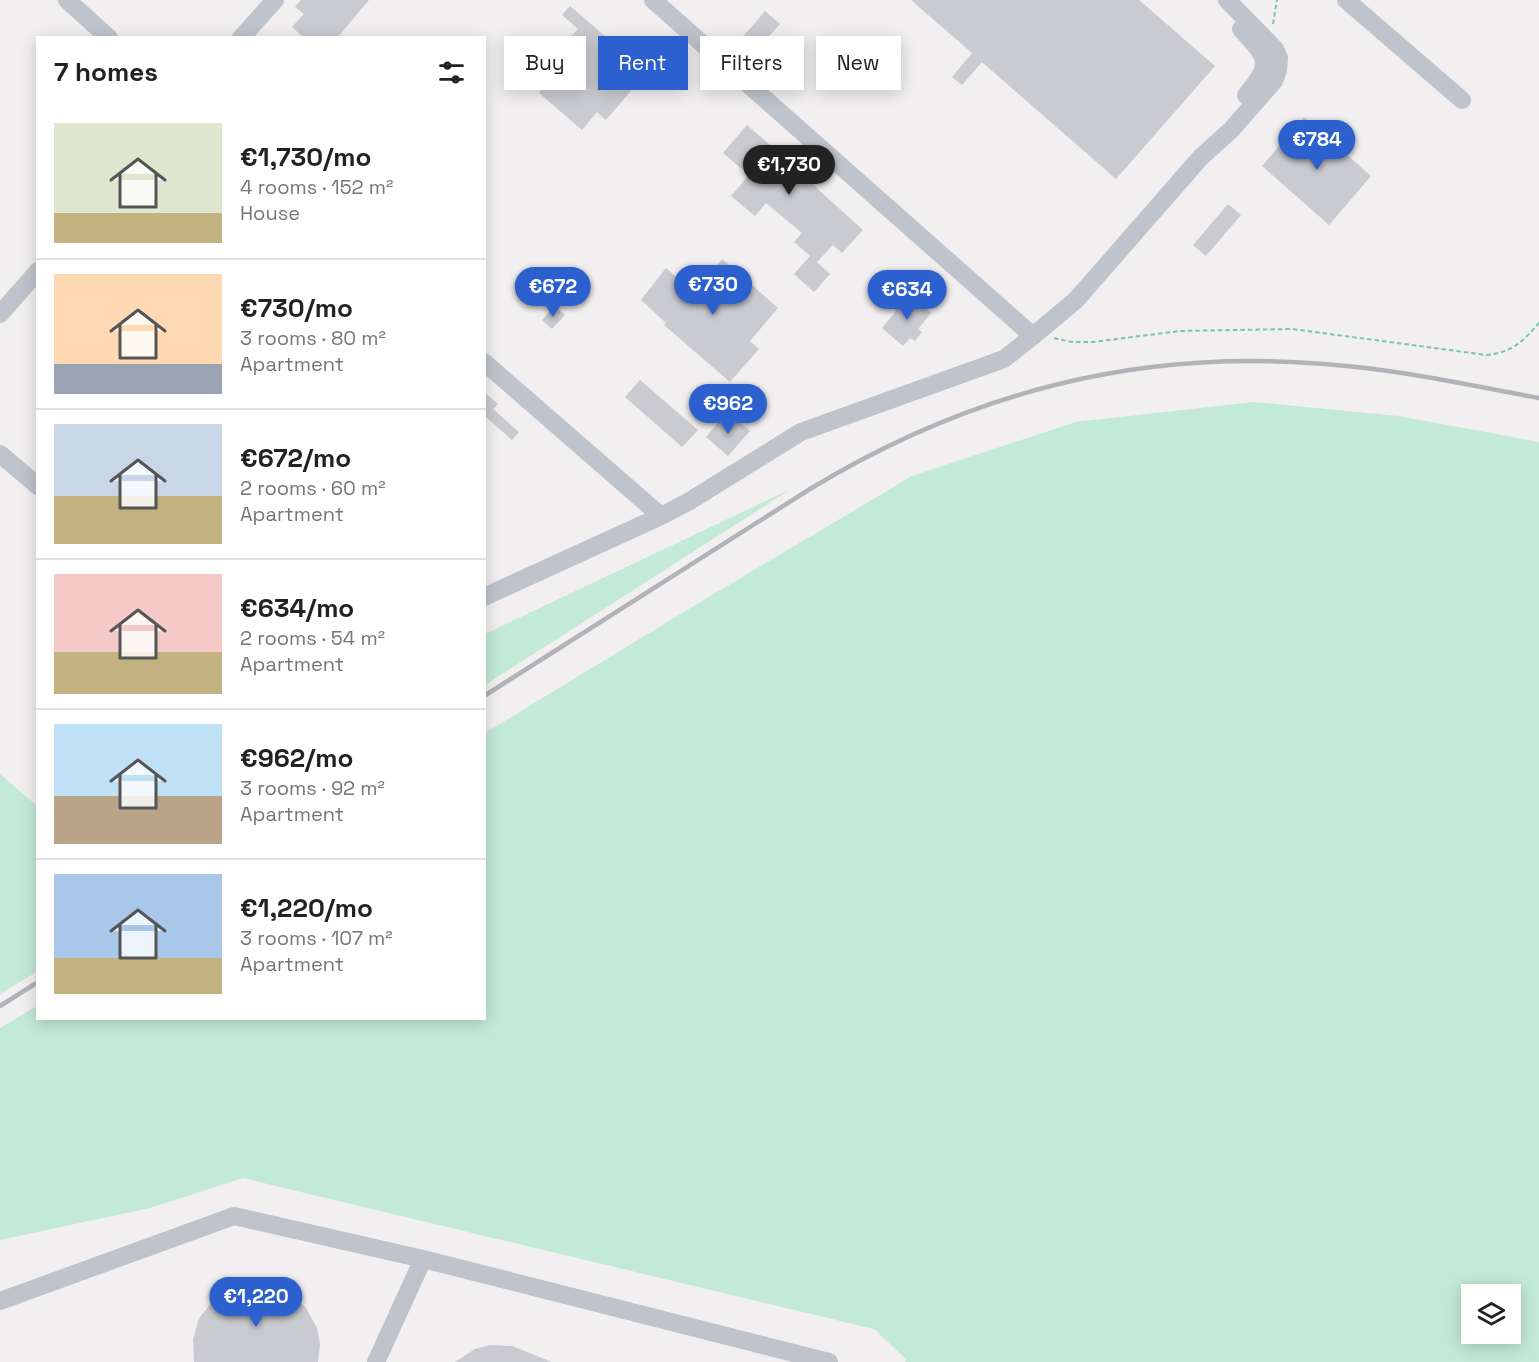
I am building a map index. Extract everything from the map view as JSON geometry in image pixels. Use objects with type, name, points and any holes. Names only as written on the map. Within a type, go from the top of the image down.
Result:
[{"type":"lane","points":[[67,0],[108,36]]},
{"type":"lane","points":[[243,36],[274,0]]},
{"type":"lane","points":[[654,0],[1034,336]]},
{"type":"lane","points":[[1201,157],[1265,68],[1262,55],[1218,0]]},
{"type":"lane","points":[[486,596],[688,502],[801,432],[1004,358],[1034,336],[1077,300],[1201,157],[1231,130],[1274,81],[1279,58],[1270,42],[1227,0]]},
{"type":"lane","points":[[1346,0],[1461,100]]},
{"type":"lane","points":[[0,314],[36,273]]},
{"type":"lane","points":[[486,364],[661,516]]},
{"type":"lane","points":[[0,454],[36,484]]},
{"type":"lane","points":[[0,1301],[234,1216],[423,1259],[829,1362]]},
{"type":"lane","points":[[376,1362],[423,1259]]},
{"type":"path","points":[[1270,42],[1276,0]]},
{"type":"path","points":[[1034,336],[1072,342],[1093,342],[1180,331],[1292,329],[1487,355],[1516,347],[1539,322]]},
{"type":"green space","points":[[1254,402],[1398,416],[1539,442],[1539,1362],[905,1362],[906,1359],[874,1329],[243,1178],[150,1208],[0,1240],[0,1028],[36,1007],[36,1020],[486,1020],[486,732],[912,476],[1076,422]]},
{"type":"green space","points":[[791,489],[486,684],[486,634]]},
{"type":"green space","points":[[0,774],[36,805],[36,972],[0,994]]},
{"type":"building","points":[[301,0],[369,0],[339,36],[302,36],[292,27],[304,14],[295,7]]},
{"type":"building","points":[[911,0],[1139,0],[1215,66],[1116,179],[982,62],[962,85],[952,77],[972,53]]},
{"type":"building","points":[[570,6],[605,36],[598,36],[598,90],[632,90],[606,120],[597,112],[582,130],[539,93],[542,90],[586,90],[586,36],[572,36],[578,29],[562,15]]},
{"type":"building","points":[[765,11],[780,24],[769,36],[744,36]]},
{"type":"building","points":[[1304,117],[1371,176],[1329,225],[1262,166]]},
{"type":"building","points":[[747,125],[791,163],[788,167],[809,185],[811,183],[863,230],[842,253],[833,245],[817,262],[794,242],[802,233],[766,203],[755,216],[731,196],[749,175],[723,153]]},
{"type":"building","points":[[1228,204],[1241,215],[1206,256],[1193,245]]},
{"type":"building","points":[[810,256],[830,274],[814,292],[794,274]]},
{"type":"building","points":[[722,259],[778,308],[750,341],[759,349],[730,382],[664,325],[666,323],[641,300],[666,268],[693,292]]},
{"type":"building","points":[[911,295],[931,313],[918,329],[922,332],[915,341],[910,338],[903,346],[882,328],[901,301],[904,303]]},
{"type":"building","points":[[555,306],[565,315],[552,329],[542,320]]},
{"type":"building","points":[[640,380],[698,430],[682,447],[625,397]]},
{"type":"building","points":[[486,394],[498,404],[493,409],[519,432],[512,440],[486,417]]},
{"type":"building","points":[[723,417],[729,423],[734,417],[750,431],[728,456],[706,437]]},
{"type":"building","points":[[247,1285],[269,1285],[290,1293],[306,1308],[317,1328],[320,1344],[318,1362],[194,1362],[193,1339],[199,1318],[213,1301],[231,1289]]},
{"type":"building","points":[[490,1345],[512,1346],[552,1362],[455,1362],[475,1349]]},
{"type":"railway","points":[[486,695],[810,489],[870,455],[932,426],[994,403],[1057,384],[1121,371],[1187,364],[1255,361],[1324,364],[1378,370],[1539,398]]},
{"type":"railway","points":[[0,1006],[36,983]]}]
